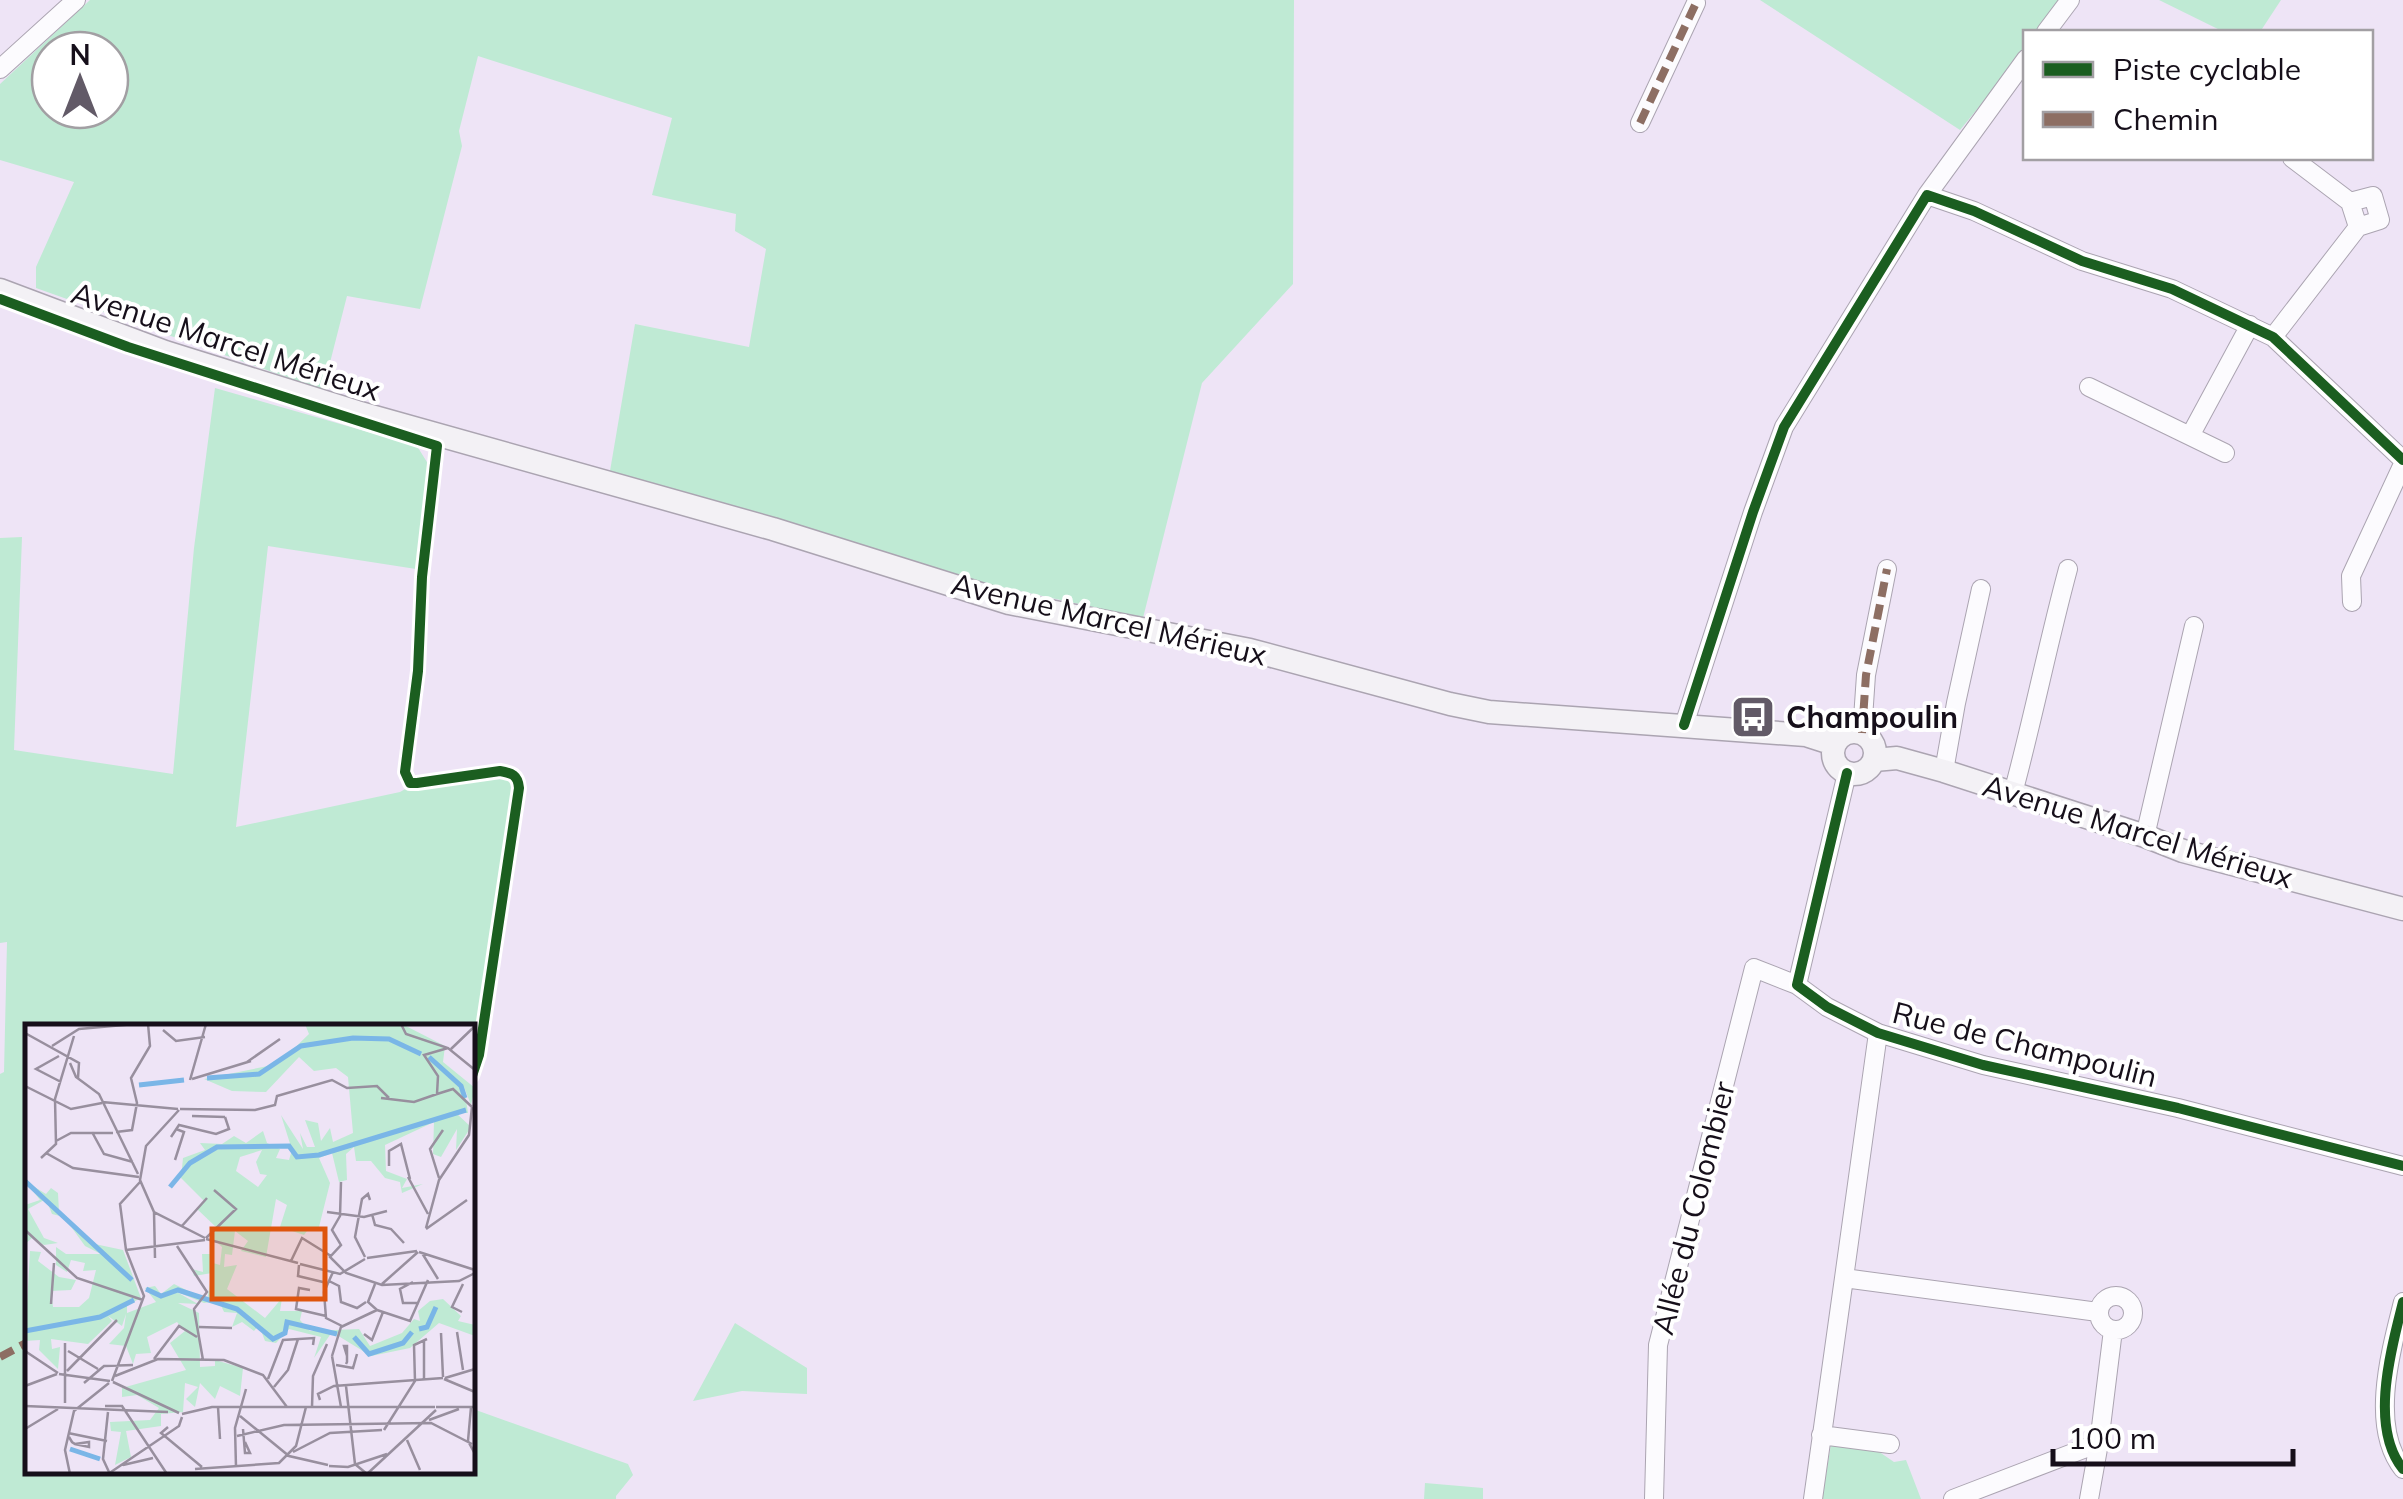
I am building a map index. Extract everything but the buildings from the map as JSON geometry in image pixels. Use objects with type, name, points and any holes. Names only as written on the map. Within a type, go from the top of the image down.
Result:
[{"type":"main road","name":"Avenue Marcel Mérieux","points":[[0,290],[165,352],[339,407],[772,530],[1009,603],[1250,650],[1489,712],[1806,735],[1834,744]]},
{"type":"main road","points":[[1848,732],[1862,733],[1874,747],[1874,760],[1860,774],[1847,774],[1833,758],[1834,744],[1848,732]]},
{"type":"main road","name":"Avenue Marcel Mérieux","points":[[1874,760],[1897,758],[1944,770],[2184,851],[2403,909]]},
{"type":"street","points":[[0,69],[76,0]]},
{"type":"street","points":[[2048,30],[2070,0]]},
{"type":"street","points":[[1640,123],[1696,3]]},
{"type":"street","points":[[1684,725],[1784,427],[1927,195],[2023,64]]},
{"type":"street","points":[[2272,337],[2358,227],[2350,202],[2295,160]]},
{"type":"street","points":[[1927,195],[2082,261],[2172,289],[2272,337],[2403,462],[2351,576],[2352,602]]},
{"type":"street","points":[[2190,436],[2250,325]]},
{"type":"street","points":[[2089,387],[2224,453]]},
{"type":"street","points":[[1862,733],[1866,675],[1887,569]]},
{"type":"street","points":[[2014,794],[2068,569]]},
{"type":"street","points":[[1944,770],[1981,589]]},
{"type":"street","points":[[2145,836],[2194,626]]},
{"type":"street","points":[[1797,986],[1847,774]]},
{"type":"street","name":"Allée du Colombier","points":[[1654,1499],[1658,1345],[1754,968],[1797,986]]},
{"type":"street","name":"Rue de Champoulin","points":[[1797,986],[1827,1007],[1878,1033],[1982,1065],[2178,1108],[2403,1166]]},
{"type":"street","points":[[1812,1499],[1878,1033]]},
{"type":"street","points":[[1844,1278],[2098,1312]]},
{"type":"street","points":[[2119,1296],[2132,1307],[2132,1319],[2125,1328],[2113,1330],[2101,1322],[2098,1312],[2108,1297],[2119,1296]]},
{"type":"street","points":[[2403,1302],[2384,1414],[2390,1447],[2403,1469]]},
{"type":"street","points":[[2090,1499],[2113,1330]]},
{"type":"street","points":[[1821,1435],[1890,1444]]},
{"type":"street","points":[[1953,1499],[2098,1443]]},
{"type":"green space","points":[[90,0],[1294,0],[1293,284],[1202,383],[1143,618],[983,583],[610,471],[635,324],[749,347],[766,249],[735,231],[736,214],[652,195],[672,118],[478,56],[459,131],[462,146],[420,309],[347,296],[323,390],[36,288],[36,267],[74,182],[0,160],[0,84],[30,56],[30,130],[130,130],[130,30],[58,30]]},
{"type":"green space","points":[[1760,0],[2068,0],[2043,30],[2023,30],[2023,53],[1960,130]]},
{"type":"green space","points":[[2159,0],[2281,0],[2261,30],[2220,30]]},
{"type":"green space","points":[[215,388],[417,446],[430,467],[416,569],[268,546],[236,827],[400,792],[422,782],[462,774],[500,771],[519,788],[479,1055],[475,1069],[475,1024],[25,1024],[25,1474],[475,1474],[475,1410],[628,1464],[633,1475],[616,1499],[0,1499],[0,1074],[4,1072],[7,942],[0,943],[0,538],[22,537],[14,750],[173,774],[194,548]]},
{"type":"green space","points":[[735,1323],[807,1368],[807,1394],[742,1391],[693,1401]]},
{"type":"green space","points":[[1831,1444],[1872,1447],[1894,1462],[1906,1460],[1921,1499],[1822,1499]]},
{"type":"green space","points":[[1425,1483],[1483,1488],[1483,1499],[1424,1499]]},
{"type":"marked path","points":[[1640,123],[1696,3]]},
{"type":"marked path","points":[[1862,733],[1866,675],[1887,569]]},
{"type":"marked path","points":[[0,1357],[25,1344]]},
{"type":"cycle path","points":[[1684,725],[1784,427],[1927,195],[1974,211],[2082,261],[2172,289],[2273,337],[2403,460]]},
{"type":"cycle path","points":[[0,299],[128,347],[437,446],[422,577],[418,671],[405,772],[410,783],[417,783],[500,771],[514,775],[519,788],[475,1067]]},
{"type":"cycle path","points":[[1847,773],[1797,985],[1827,1007],[1878,1033],[1983,1065],[2178,1108],[2403,1166]]},
{"type":"cycle path","points":[[2403,1302],[2389,1365],[2385,1410],[2393,1452],[2403,1469]]},
{"type":"place","name":"Champoulin","points":[[1753,717]]}]
